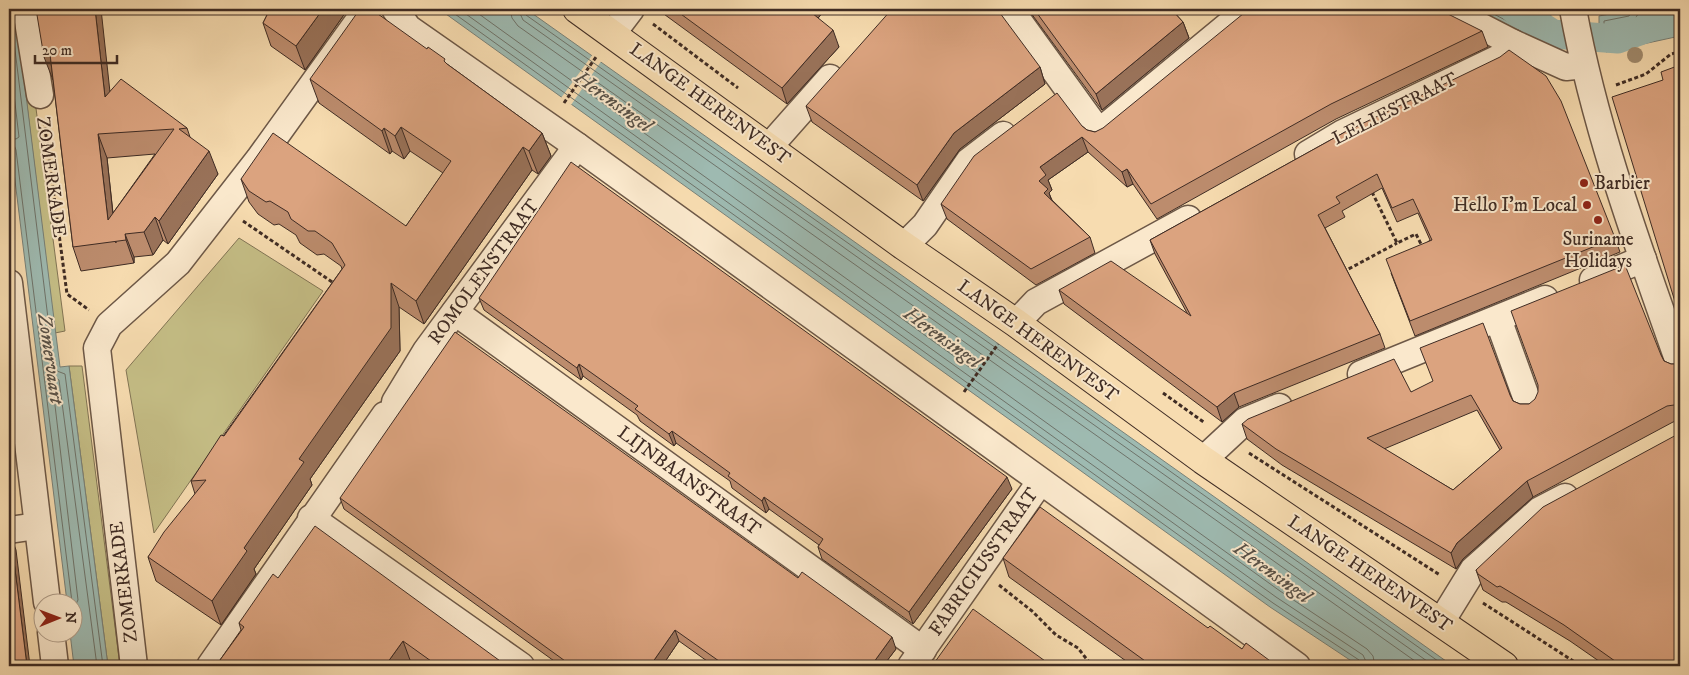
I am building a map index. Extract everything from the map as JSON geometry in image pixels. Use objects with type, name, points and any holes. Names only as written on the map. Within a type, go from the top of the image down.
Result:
[{"type":"main road","name":"LANGE HERENVEST","points":[[577,9],[605,44],[769,147],[904,246],[1016,323],[1203,460],[1504,666]]},
{"type":"street","name":"ZOMERKADE","points":[[26,9],[40,95]]},
{"type":"street","points":[[109,325],[178,263],[223,206],[367,9]]},
{"type":"street","points":[[395,9],[408,28],[578,146],[947,412],[1040,482],[1298,666]]},
{"type":"street","points":[[1010,9],[1099,132],[1248,9]]},
{"type":"street","points":[[1447,9],[1513,43],[1566,67],[1582,57]]},
{"type":"street","points":[[1574,9],[1582,57],[1592,94],[1643,259],[1680,365]]},
{"type":"street","points":[[605,44],[640,15]]},
{"type":"street","name":"LELIESTRAAT","points":[[1286,166],[1343,133],[1499,58],[1513,43]]},
{"type":"street","points":[[769,147],[846,60]]},
{"type":"street","points":[[1044,103],[1067,86]]},
{"type":"street","points":[[904,246],[925,225],[969,160],[1022,120]]},
{"type":"street","name":"ROMOLENSTRAAT","points":[[210,666],[311,518],[390,408],[426,351],[578,146]]},
{"type":"street","points":[[1016,323],[1036,302],[1212,206]]},
{"type":"street","points":[[1335,384],[1643,259]]},
{"type":"street","points":[[9,282],[46,592]]},
{"type":"street","name":"LIJNBAANSTRAAT","points":[[454,312],[917,658]]},
{"type":"street","points":[[1498,318],[1529,404]]},
{"type":"street","name":"ZOMERKADE","points":[[109,325],[97,348],[134,666]]},
{"type":"street","points":[[1203,460],[1244,421],[1299,399]]},
{"type":"street","name":"FABRICIUSSTRAAT","points":[[917,658],[1040,482]]},
{"type":"street","points":[[1441,622],[1473,570],[1540,510],[1584,487]]},
{"type":"street","points":[[311,518],[521,666]]},
{"type":"street","points":[[9,530],[37,526]]},
{"type":"street","points":[[52,642],[55,666]]},
{"type":"path","points":[[640,15],[741,91]]},
{"type":"path","points":[[564,103],[605,44]]},
{"type":"path","points":[[1592,94],[1646,74],[1671,54],[1680,52]]},
{"type":"path","name":"ZOMERKADE","points":[[40,95],[68,294],[109,325]]},
{"type":"path","points":[[1368,185],[1397,243]]},
{"type":"path","points":[[223,206],[342,290]]},
{"type":"path","points":[[1337,268],[1339,274],[1416,234],[1424,251]]},
{"type":"path","points":[[966,389],[998,345]]},
{"type":"path","points":[[1154,387],[1226,438],[1581,666]]},
{"type":"path","points":[[979,568],[1032,611],[1056,635],[1078,648],[1092,666]]},
{"type":"shaded area","points":[[25,89],[34,93],[65,331],[55,333]]},
{"type":"shaded area","points":[[239,238],[323,291],[154,533],[126,370]]},
{"type":"shaded area","points":[[69,366],[82,366],[120,666],[108,666]]},
{"type":"water","name":"Zomervaart","points":[[9,9],[14,9],[60,367],[69,366],[108,666],[74,666],[71,642],[82,642],[82,592],[66,592],[9,132]]},
{"type":"water","name":"Herensingel","points":[[439,9],[526,9],[1453,666],[1359,666],[1270,607]]},
{"type":"water","points":[[1473,9],[1550,9],[1552,27],[1546,47]]},
{"type":"water","points":[[1637,9],[1680,9],[1680,36],[1606,52],[1599,41],[1599,16]]},
{"type":"pier","points":[[593,54],[602,60],[571,105],[561,98]]},
{"type":"building","points":[[36,9],[95,9],[105,97],[121,79],[187,128],[179,129],[209,151],[159,221],[155,217],[144,232],[125,234],[126,240],[73,247],[50,54],[44,57]],"holes":[[[174,129],[108,220],[98,134]]]},
{"type":"building","points":[[270,9],[323,9],[296,46],[263,23]]},
{"type":"building","points":[[360,9],[371,9],[427,49],[428,47],[445,59],[444,61],[447,64],[542,133],[529,151],[523,147],[416,301],[391,283],[391,328],[299,459],[304,462],[244,548],[247,551],[212,601],[148,557],[164,532],[206,480],[191,481],[221,435],[224,436],[345,265],[332,243],[315,231],[308,231],[291,219],[288,212],[270,201],[266,202],[249,191],[241,179],[273,133],[406,226],[451,161],[401,127],[395,136],[384,128],[382,131],[310,79]]},
{"type":"building","points":[[674,9],[807,9],[833,30],[782,88]]},
{"type":"building","points":[[892,9],[997,9],[1040,67],[954,133],[917,185],[806,106]]},
{"type":"building","points":[[1034,9],[1171,9],[1183,22],[1096,94]]},
{"type":"building","points":[[1249,9],[1438,9],[1482,31],[1331,104],[1151,204],[1127,169],[1122,172],[1082,137],[1040,167],[1046,175],[1039,181],[1048,189],[1044,193],[1090,237],[1031,269],[941,204],[974,156],[1057,93],[1082,126],[1087,130],[1095,132],[1103,128]]},
{"type":"building","points":[[1509,50],[1546,76],[1561,101],[1615,238],[1410,321],[1386,259],[1432,240],[1413,199],[1392,208],[1377,174],[1336,197],[1340,203],[1318,215],[1380,334],[1234,393],[1217,407],[1059,290],[1111,261],[1191,316],[1150,240],[1345,132],[1500,57]]},
{"type":"building","points":[[1680,65],[1680,318],[1612,97],[1663,80],[1661,72]]},
{"type":"building","points":[[571,162],[1007,477],[909,612],[818,547],[823,539],[764,497],[762,501],[728,476],[730,473],[672,431],[669,434],[635,409],[638,406],[579,364],[577,368],[479,298]]},
{"type":"building","points":[[1625,265],[1664,361],[1671,364],[1680,363],[1680,406],[1667,406],[1527,481],[1457,543],[1451,553],[1276,449],[1242,424],[1248,419],[1394,359],[1411,392],[1433,381],[1420,348],[1483,323],[1513,401],[1520,404],[1529,404],[1535,399],[1538,385],[1511,311]],"holes":[[[1471,395],[1502,448],[1453,490],[1367,438]]]},
{"type":"building","points":[[455,332],[798,578],[802,572],[892,637],[871,666],[726,666],[675,630],[650,666],[572,666],[340,498]]},
{"type":"building","points":[[1680,433],[1680,666],[1622,666],[1564,625],[1478,574],[1476,570],[1543,507]]},
{"type":"building","points":[[1040,507],[1208,628],[1210,626],[1242,649],[1246,643],[1277,666],[1152,666],[1003,558]]},
{"type":"building","points":[[315,526],[507,666],[438,666],[403,641],[385,666],[229,666],[220,660],[244,627],[239,623],[273,574],[278,578]]},
{"type":"building","points":[[9,537],[11,537],[27,666],[9,666]]},
{"type":"building","points":[[973,609],[1052,666],[932,666]]},
{"type":"waterway","points":[[1514,9],[1553,34],[1618,39],[1680,16]]},
{"type":"place","name":"Barbier","points":[[1584,183]]},
{"type":"place","name":"Hello I'm Local","points":[[1587,205]]},
{"type":"place","name":"Suriname Holidays","points":[[1598,220]]}]
